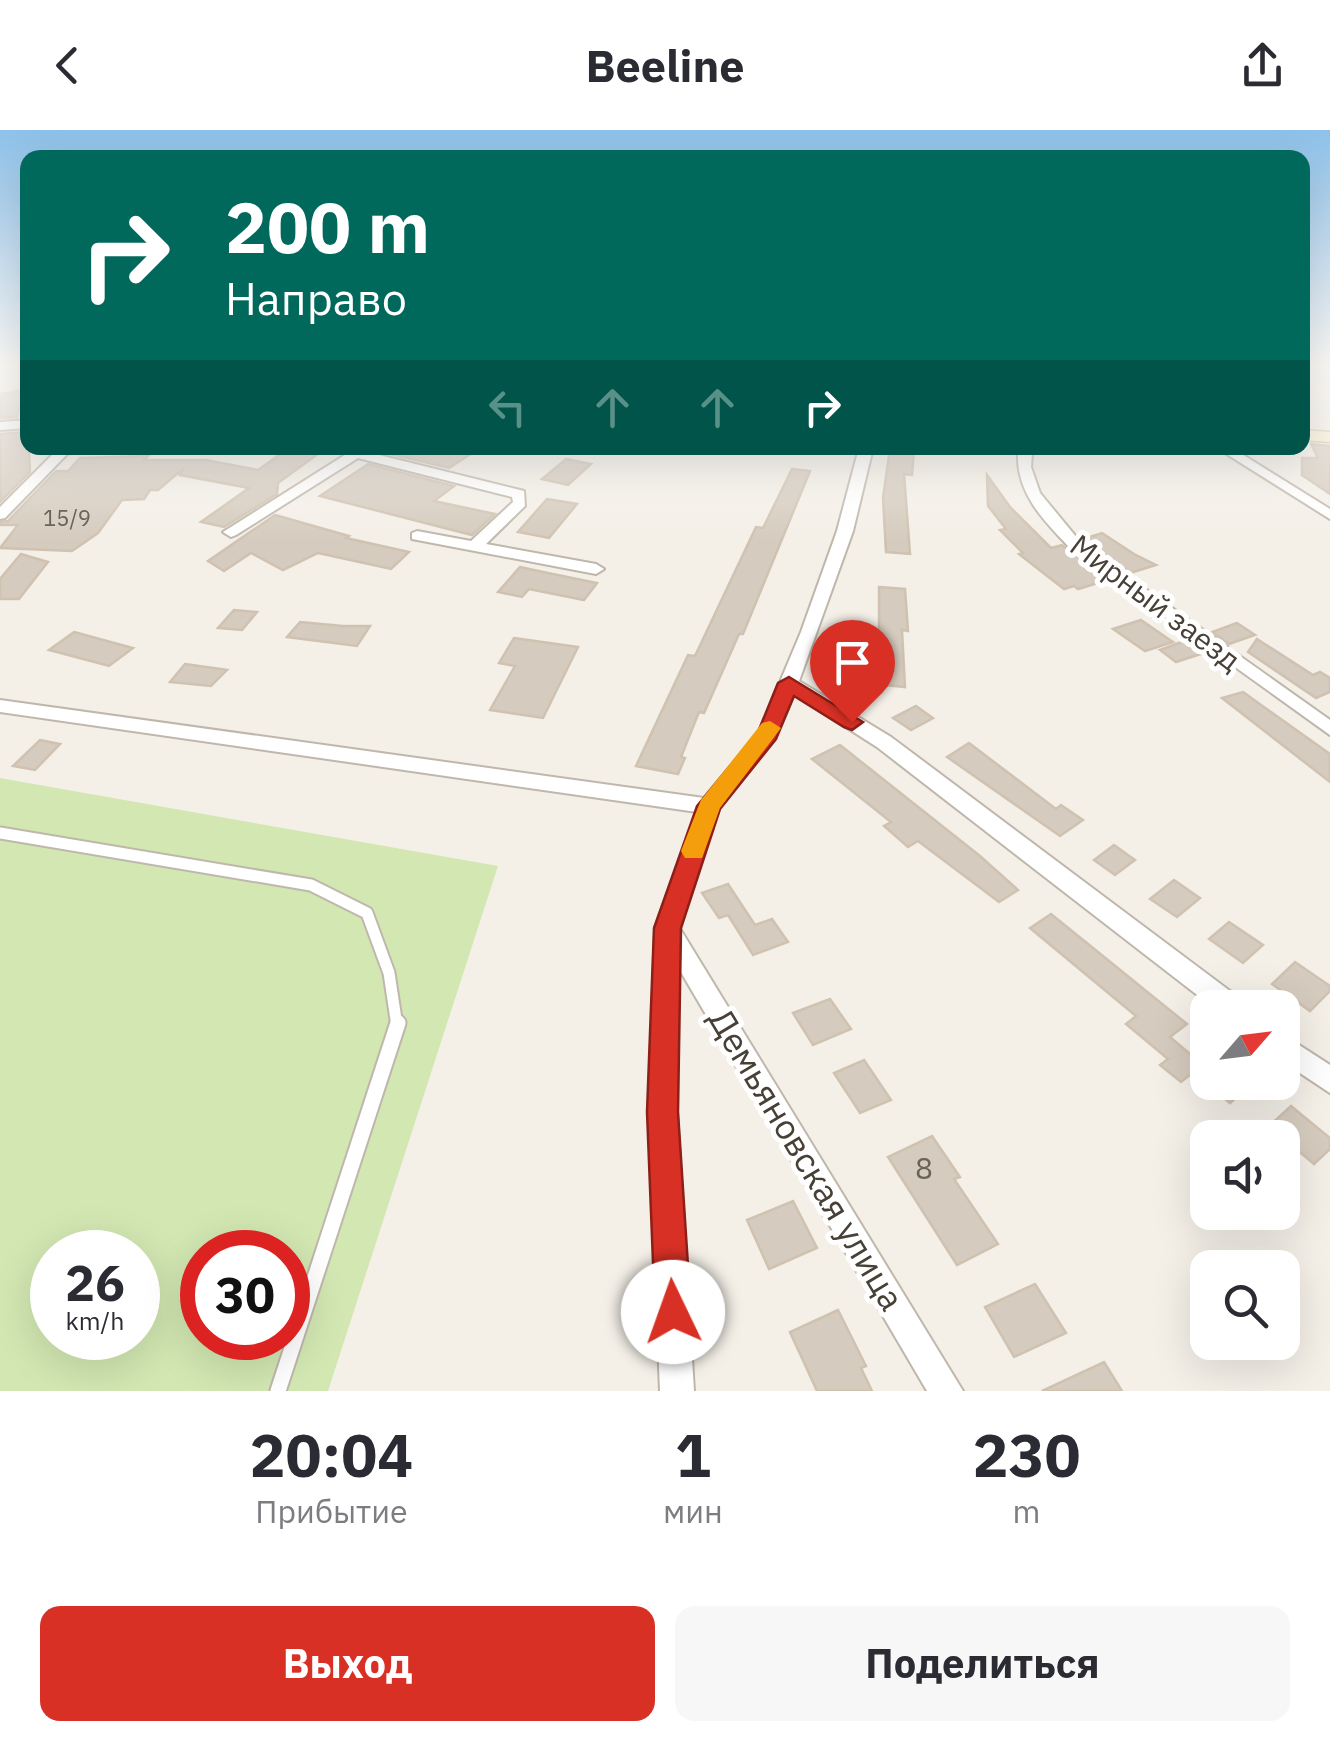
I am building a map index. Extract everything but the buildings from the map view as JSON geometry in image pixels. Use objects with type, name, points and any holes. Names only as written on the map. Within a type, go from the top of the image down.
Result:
[{"type":"street","points":[[0,515],[59,455]]},
{"type":"street","points":[[231,532],[352,455]]},
{"type":"street","points":[[378,455],[520,494],[520,503],[474,547]]},
{"type":"street","points":[[677,1391],[662,1112],[667,928],[709,806],[768,734],[845,531],[864,455]]},
{"type":"street","name":"Мирный заезд","points":[[1025,455],[1023,466],[1028,482],[1052,519],[1077,547],[1330,729]]},
{"type":"street","points":[[1235,455],[1330,516]]},
{"type":"street","points":[[417,536],[596,569]]},
{"type":"street","points":[[789,683],[884,742],[1209,990]]},
{"type":"street","points":[[0,706],[709,806]]},
{"type":"street","name":"Демьяновская улица","points":[[667,928],[946,1391]]},
{"type":"street","points":[[1300,1058],[1330,1081]]},
{"type":"lane","points":[[0,833],[312,885],[367,913],[389,972],[398,1023],[278,1391]]},
{"type":"green space","points":[[0,778],[498,866],[328,1391],[0,1391]]},
{"type":"slow traffic","points":[[693,851],[709,806],[770,728]]},
{"type":"route","points":[[673,1312],[662,1112],[667,928],[709,806],[768,734],[789,683],[852,722]]}]
